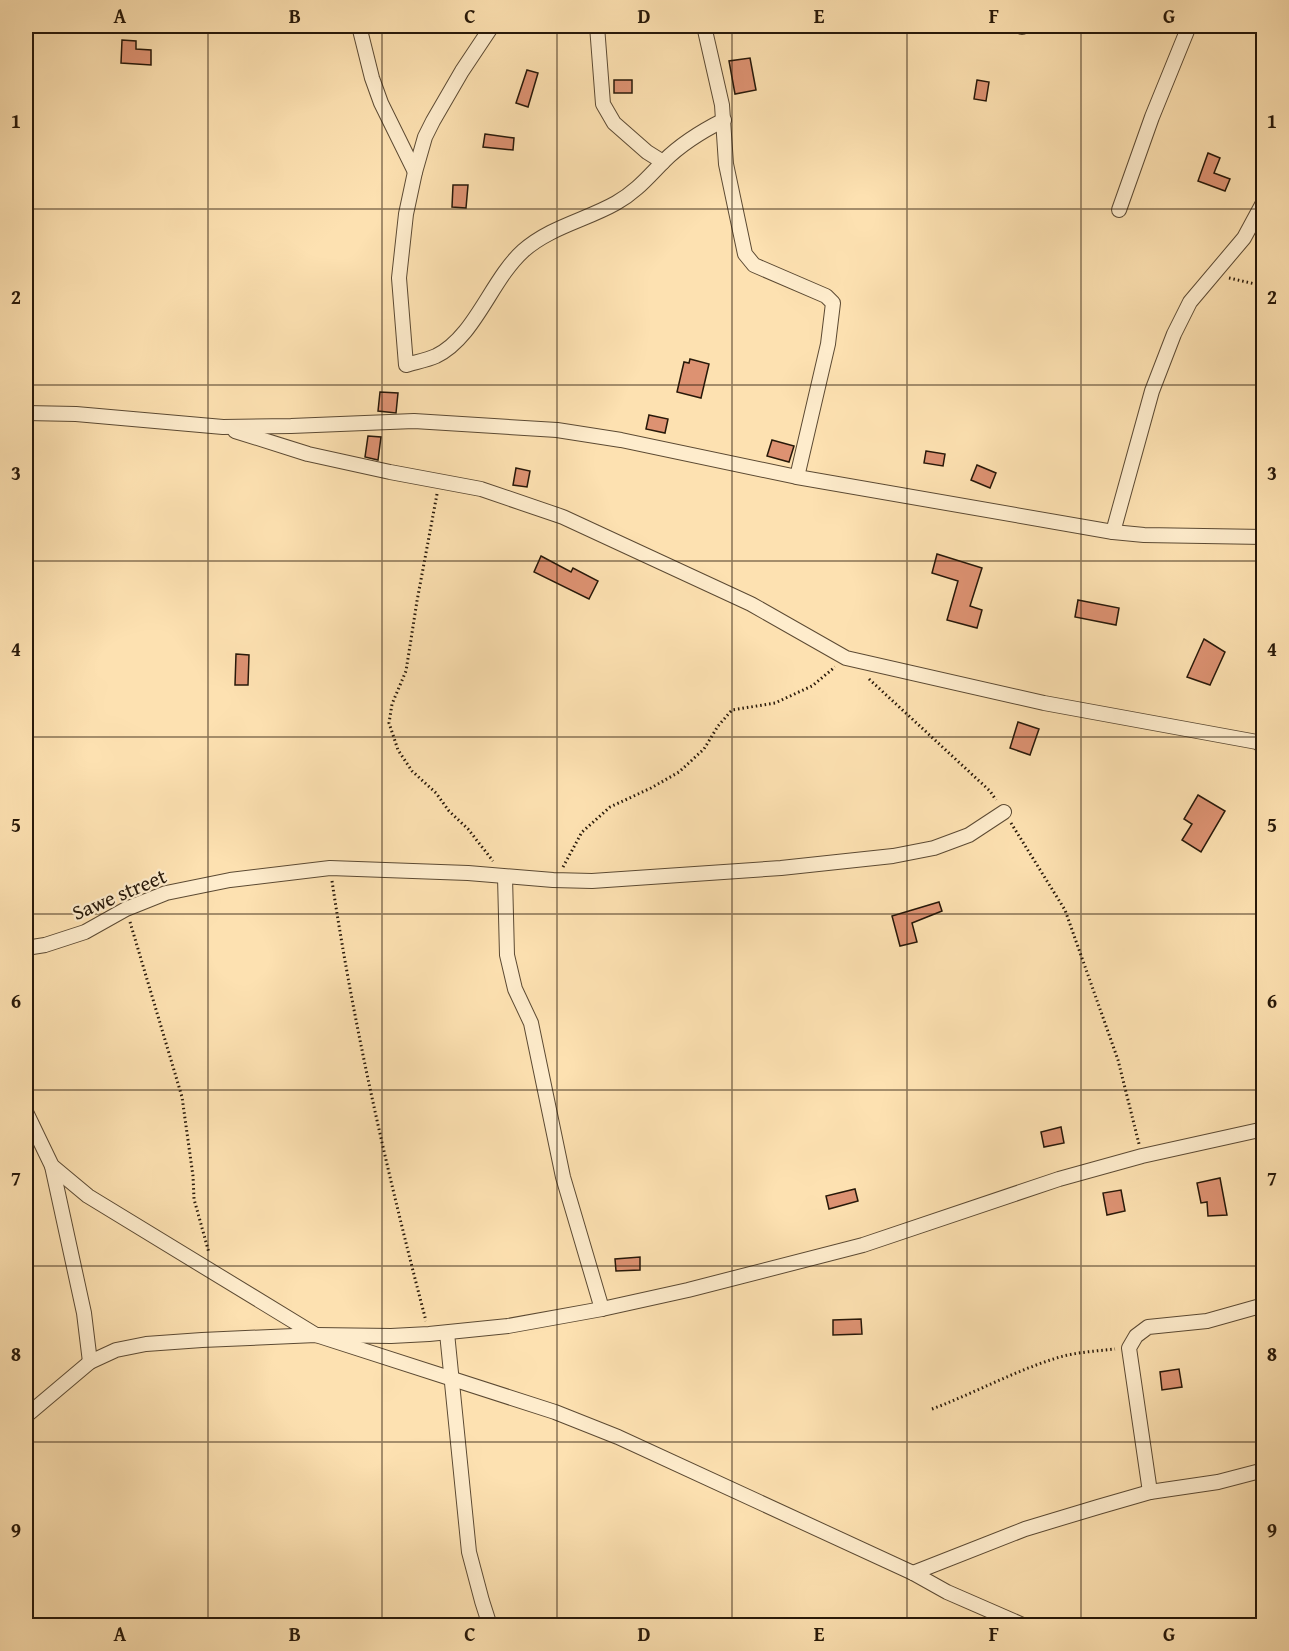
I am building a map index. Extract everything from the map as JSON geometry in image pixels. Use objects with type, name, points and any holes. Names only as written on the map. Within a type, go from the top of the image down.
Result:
[{"type":"street","points":[[359,26],[381,103],[415,172]]},
{"type":"street","points":[[492,26],[433,121],[415,172],[406,214],[399,278],[406,365],[437,356],[464,333],[484,301],[523,251],[571,223],[617,203],[645,182],[687,140],[724,120]]},
{"type":"street","points":[[597,26],[603,104],[614,123],[647,153],[663,162]]},
{"type":"street","points":[[704,26],[724,120],[726,164],[745,254],[754,266],[826,296],[833,303],[828,344],[797,477]]},
{"type":"street","points":[[1119,210],[1152,117],[1189,26]]},
{"type":"street","points":[[1113,532],[1152,391],[1174,334],[1190,302],[1244,238],[1263,201]]},
{"type":"street","points":[[26,413],[76,414],[223,427],[414,421],[526,428],[621,440],[797,477],[1113,532],[1144,535],[1263,537]]},
{"type":"street","points":[[223,427],[308,454],[481,489],[563,517],[751,604],[846,658],[1044,703],[1257,742],[1263,747]]},
{"type":"street","name":"Sawe street","points":[[26,948],[45,945],[85,932],[126,909],[166,893],[230,880],[330,868],[434,871],[553,880],[641,879],[893,856],[934,848],[969,835],[1004,812]]},
{"type":"street","points":[[505,877],[507,955],[514,989],[531,1023],[563,1177],[602,1309]]},
{"type":"street","points":[[26,1112],[52,1166],[84,1313],[90,1362]]},
{"type":"street","points":[[26,1416],[90,1362],[116,1350],[146,1344],[316,1335],[391,1336],[447,1333],[508,1326],[602,1309],[688,1290],[863,1245],[1059,1179],[1142,1156],[1263,1129]]},
{"type":"street","points":[[52,1166],[88,1196],[316,1335],[555,1412],[618,1437],[913,1573],[947,1592],[1025,1626]]},
{"type":"street","points":[[1150,1492],[1129,1348],[1136,1336],[1148,1327],[1207,1321],[1263,1305]]},
{"type":"street","points":[[447,1333],[469,1552],[490,1626]]},
{"type":"street","points":[[913,1573],[1025,1529],[1150,1492],[1218,1482],[1263,1470]]},
{"type":"path","points":[[1213,274],[1263,286]]},
{"type":"path","points":[[440,481],[406,671],[392,704],[389,723],[398,750],[412,771],[436,793],[449,811],[468,829],[505,877]]},
{"type":"path","points":[[553,880],[582,832],[610,807],[679,772],[704,749],[718,726],[732,710],[775,703],[812,686],[846,658],[990,791],[1065,910],[1118,1060],[1142,1156]]},
{"type":"path","points":[[330,868],[343,955],[399,1218],[429,1334]]},
{"type":"path","points":[[126,909],[182,1097],[194,1199],[215,1275]]},
{"type":"path","points":[[932,1409],[1060,1357],[1129,1348]]},
{"type":"building","points":[[122,40],[136,41],[136,49],[151,50],[151,65],[121,63]]},
{"type":"building","points":[[750,58],[756,90],[735,94],[729,61]]},
{"type":"building","points":[[527,70],[538,73],[528,107],[516,103]]},
{"type":"building","points":[[614,80],[632,80],[632,93],[614,93]]},
{"type":"building","points":[[977,80],[989,82],[986,101],[974,99]]},
{"type":"building","points":[[485,134],[514,138],[513,150],[483,147]]},
{"type":"building","points":[[1208,153],[1220,158],[1214,173],[1230,179],[1225,191],[1198,181]]},
{"type":"building","points":[[453,185],[468,185],[466,208],[452,207]]},
{"type":"building","points":[[690,359],[709,364],[701,398],[677,392],[684,362],[689,363]]},
{"type":"building","points":[[380,392],[398,393],[396,413],[378,411]]},
{"type":"building","points":[[649,415],[668,419],[665,433],[646,429]]},
{"type":"building","points":[[368,436],[381,437],[378,460],[365,457]]},
{"type":"building","points":[[772,440],[794,446],[789,462],[767,456]]},
{"type":"building","points":[[926,451],[945,454],[943,466],[924,463]]},
{"type":"building","points":[[977,465],[996,473],[990,488],[971,480]]},
{"type":"building","points":[[516,468],[530,471],[527,487],[513,485]]},
{"type":"building","points":[[937,554],[982,568],[970,606],[982,610],[977,628],[947,620],[958,581],[932,573]]},
{"type":"building","points":[[541,556],[571,572],[573,568],[598,581],[589,599],[534,572]]},
{"type":"building","points":[[1078,600],[1119,608],[1116,625],[1075,617]]},
{"type":"building","points":[[1204,639],[1225,652],[1210,685],[1187,677]]},
{"type":"building","points":[[236,654],[249,655],[248,685],[235,685]]},
{"type":"building","points":[[1018,722],[1039,729],[1030,755],[1010,748]]},
{"type":"building","points":[[1198,795],[1225,811],[1201,852],[1182,840],[1192,824],[1184,819]]},
{"type":"building","points":[[939,902],[942,911],[912,923],[917,942],[900,946],[892,916]]},
{"type":"building","points":[[1061,1127],[1064,1143],[1044,1147],[1041,1132]]},
{"type":"building","points":[[1220,1178],[1227,1215],[1208,1216],[1207,1202],[1201,1203],[1197,1183]]},
{"type":"building","points":[[855,1189],[858,1201],[829,1209],[826,1196]]},
{"type":"building","points":[[1121,1190],[1125,1211],[1107,1215],[1103,1193]]},
{"type":"building","points":[[640,1257],[640,1270],[616,1271],[615,1259]]},
{"type":"building","points":[[861,1319],[862,1334],[833,1335],[833,1320]]},
{"type":"building","points":[[1179,1369],[1182,1387],[1162,1390],[1160,1372]]}]
